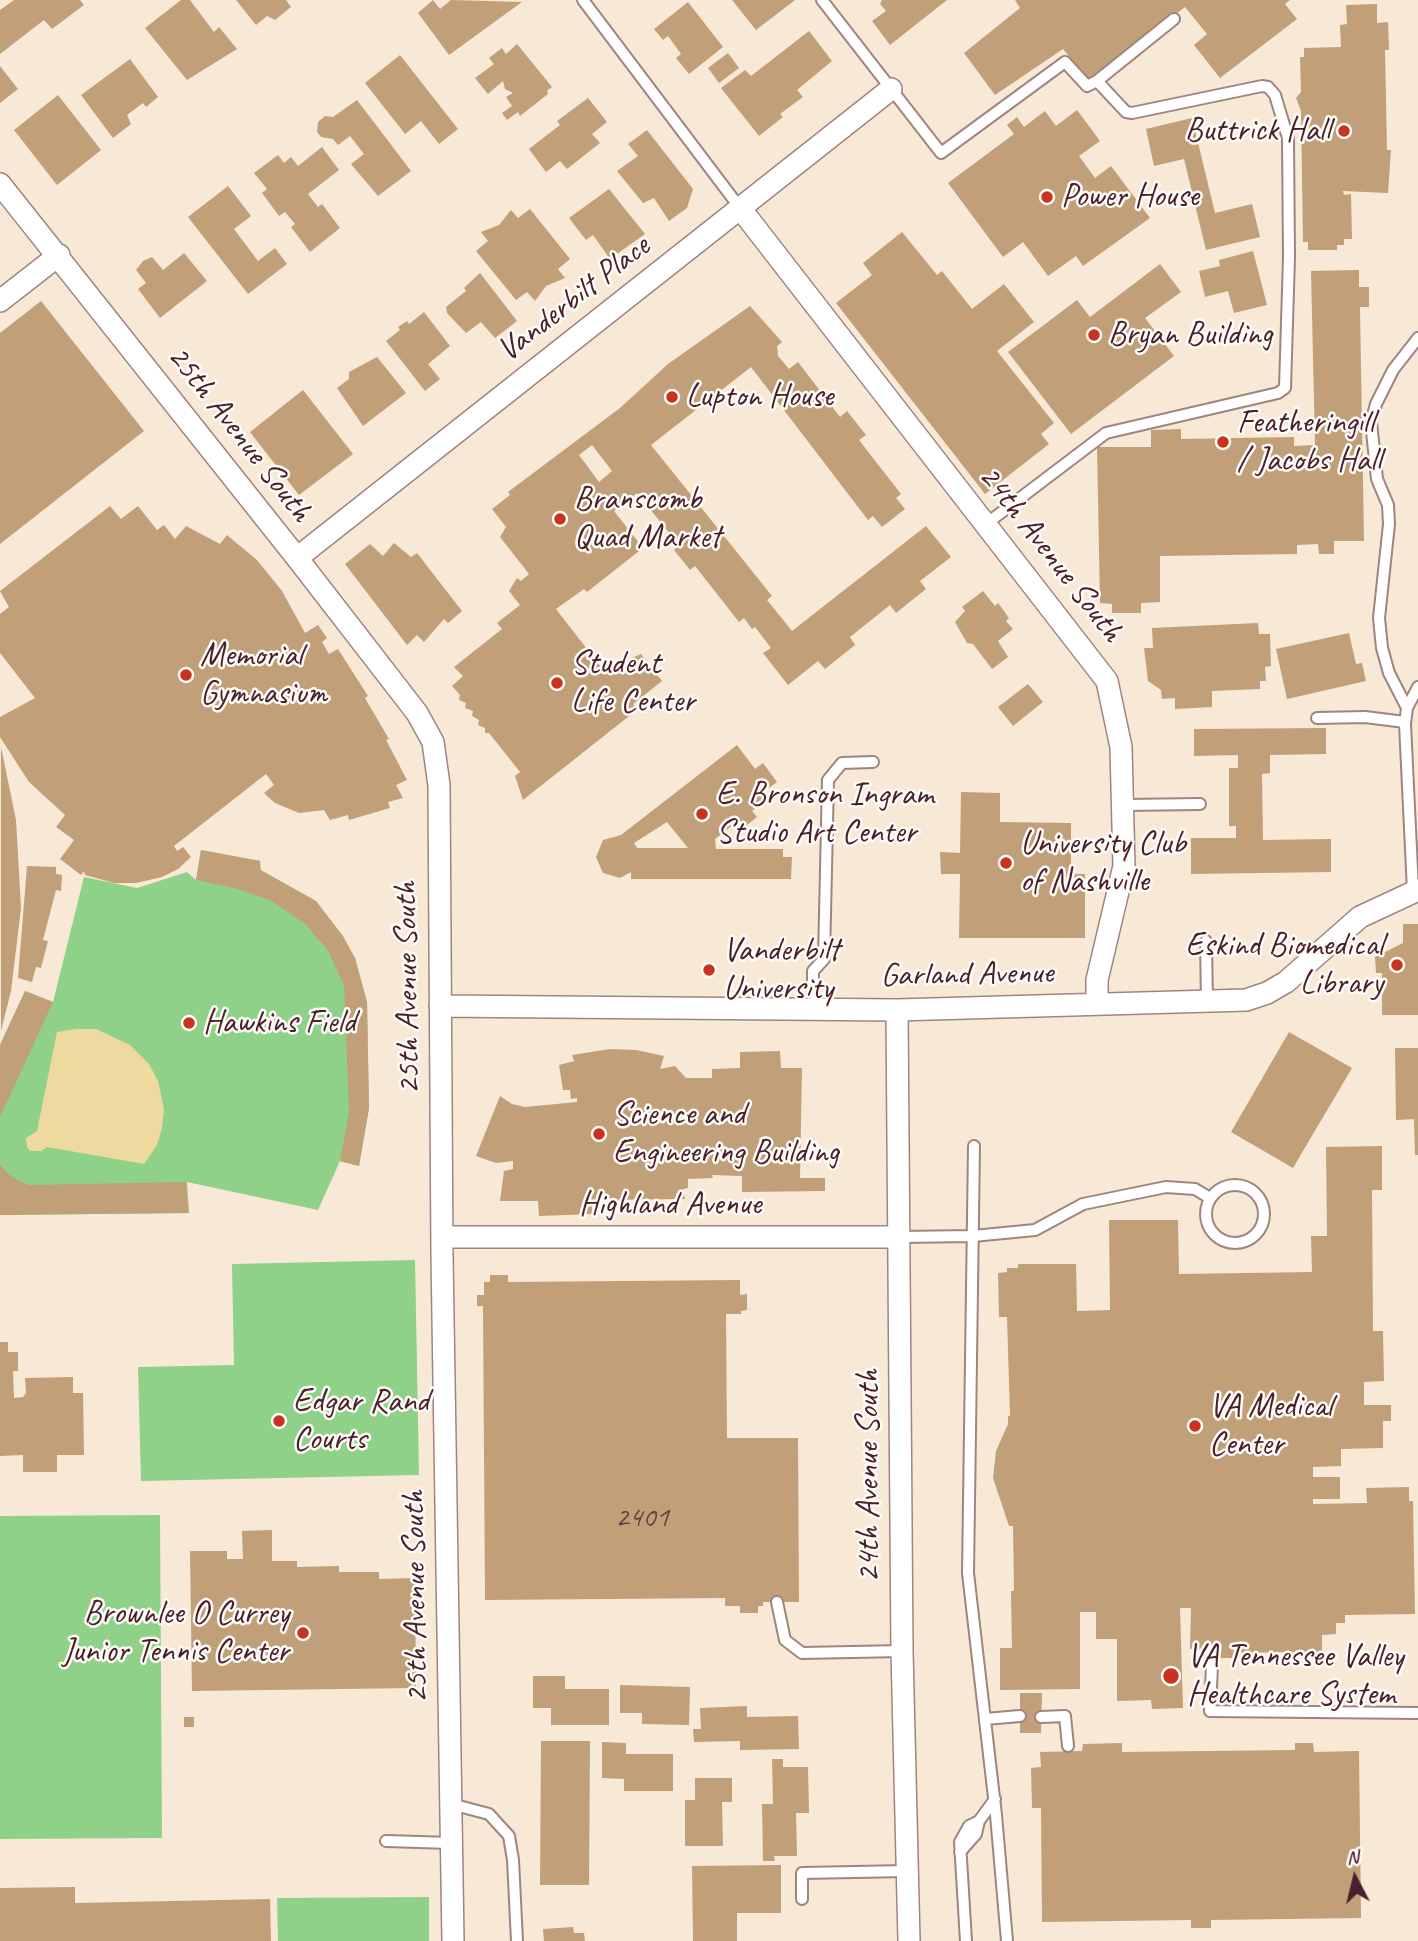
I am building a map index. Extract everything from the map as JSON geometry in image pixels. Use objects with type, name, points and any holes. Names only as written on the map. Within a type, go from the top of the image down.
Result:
[{"type":"street","name":"Vanderbilt Place","points":[[296,558],[891,89]]},
{"type":"street","name":"25th Avenue South","points":[[0,184],[59,255],[417,713],[433,742],[438,771],[453,1941]]},
{"type":"street","name":"24th Avenue South","points":[[740,208],[1107,681],[1121,747],[1125,805],[1124,866],[1097,980],[1097,1004]]},
{"type":"street","points":[[0,302],[59,255]]},
{"type":"street","name":"Garland Avenue","points":[[440,1006],[897,1010],[1246,1000],[1267,993],[1286,982],[1360,917],[1416,890]]},
{"type":"street","name":"24th Avenue South","points":[[897,1010],[902,1651],[909,1941]]},
{"type":"street","name":"Highland Avenue","points":[[442,1237],[899,1237]]},
{"type":"lane","points":[[583,0],[740,208]]},
{"type":"lane","points":[[822,0],[941,153],[1065,62],[1087,86],[1097,81],[1174,19]]},
{"type":"lane","points":[[986,524],[1107,433],[1278,393],[1285,388],[1289,257],[1288,138],[1273,90],[1262,86],[1132,113],[1126,112],[1097,81]]},
{"type":"lane","points":[[1407,708],[1389,673],[1382,648],[1379,618],[1389,524],[1388,505],[1377,479],[1371,422],[1376,404],[1394,370],[1418,338]]},
{"type":"lane","points":[[1416,890],[1405,722],[1407,708],[1418,687]]},
{"type":"lane","points":[[1317,718],[1365,717],[1405,722]]},
{"type":"lane","points":[[820,1008],[813,992],[813,971],[824,959],[828,780],[842,763],[873,762]]},
{"type":"lane","points":[[1125,805],[1199,804]]},
{"type":"lane","points":[[1206,941],[1207,1002]]},
{"type":"lane","points":[[974,1146],[968,1573],[995,1799],[1007,1941]]},
{"type":"lane","points":[[1234,1184],[1252,1190],[1263,1205],[1262,1224],[1250,1239],[1231,1242],[1222,1240],[1209,1226],[1206,1207],[1210,1199],[1216,1191],[1234,1184]]},
{"type":"lane","points":[[899,1237],[973,1236],[1035,1230],[1083,1205],[1166,1187],[1195,1189],[1210,1199]]},
{"type":"lane","points":[[777,1602],[785,1640],[802,1653],[902,1651]]},
{"type":"lane","points":[[1212,1665],[1210,1711],[1418,1713]]},
{"type":"lane","points":[[985,1719],[1020,1716]]},
{"type":"lane","points":[[1041,1717],[1065,1716],[1069,1746]]},
{"type":"lane","points":[[966,1941],[960,1852],[976,1833],[979,1821],[995,1799]]},
{"type":"lane","points":[[450,1804],[489,1814],[509,1836],[513,1860],[517,1941]]},
{"type":"lane","points":[[386,1841],[451,1843]]},
{"type":"lane","points":[[802,1899],[802,1873],[907,1871]]},
{"type":"green space","name":"Hawkins Field","points":[[201,850],[260,861],[261,870],[316,901],[355,958],[367,1002],[369,1108],[359,1166],[340,1161],[318,1210],[187,1182],[189,1213],[0,1215],[0,1045],[25,991],[53,1002],[84,877],[137,888],[187,872],[196,880]]},
{"type":"green space","name":"Edgar Rand Courts","points":[[415,1260],[419,1475],[141,1481],[138,1367],[234,1365],[232,1264]]},
{"type":"green space","points":[[160,1515],[162,1838],[0,1839],[0,1516]]},
{"type":"green space","points":[[429,1897],[429,1941],[278,1941],[277,1898]]},
{"type":"sand","points":[[96,1029],[130,1045],[149,1064],[158,1081],[164,1109],[162,1128],[157,1145],[144,1164],[47,1147],[41,1151],[30,1151],[27,1147],[26,1138],[37,1131],[57,1032]]},
{"type":"building","points":[[14,0],[80,0],[84,5],[52,29],[44,20],[0,54],[0,10]]},
{"type":"building","points":[[181,0],[190,0],[214,32],[219,27],[237,49],[187,80],[145,28]]},
{"type":"building","points":[[236,0],[286,0],[291,7],[275,20],[267,16],[256,25]]},
{"type":"building","points":[[433,0],[440,9],[451,0],[522,2],[449,55],[418,13]]},
{"type":"building","points":[[732,0],[795,0],[756,30]]},
{"type":"building","points":[[882,0],[947,0],[890,45],[872,21],[886,11],[880,4]]},
{"type":"building","points":[[1015,0],[1290,0],[1285,4],[1297,19],[1220,78],[1194,45],[1207,34],[1185,7],[1090,82],[1063,49],[995,95],[964,53],[1020,8]]},
{"type":"building","points":[[688,2],[723,47],[689,74],[676,58],[681,54],[668,36],[663,40],[654,29]]},
{"type":"building","name":"Buttrick Hall","points":[[1377,4],[1377,23],[1388,22],[1389,50],[1385,50],[1387,150],[1391,150],[1388,193],[1343,191],[1344,195],[1351,194],[1352,239],[1344,239],[1344,245],[1337,245],[1337,250],[1308,250],[1308,242],[1303,242],[1301,111],[1296,98],[1301,92],[1300,57],[1304,57],[1304,48],[1341,47],[1340,25],[1347,24],[1346,5]]},
{"type":"building","points":[[809,31],[832,61],[797,90],[803,97],[780,114],[783,117],[759,136],[721,88],[745,70],[751,76]]},
{"type":"building","points":[[517,44],[552,87],[547,91],[548,94],[520,116],[518,112],[507,120],[502,113],[512,106],[506,97],[513,93],[505,89],[503,81],[488,94],[475,78],[494,64],[489,58],[502,48],[506,54]]},
{"type":"building","points":[[728,53],[739,68],[719,83],[708,68]]},
{"type":"building","points":[[400,55],[458,129],[439,144],[421,121],[405,134],[365,83]]},
{"type":"building","points":[[130,59],[158,97],[146,107],[143,103],[127,115],[131,124],[113,138],[81,95]]},
{"type":"building","points":[[0,66],[18,89],[0,103]]},
{"type":"building","points":[[58,95],[101,150],[57,185],[14,130]]},
{"type":"building","points":[[588,98],[607,122],[592,134],[600,143],[567,169],[560,161],[546,172],[529,149],[560,125],[557,121]]},
{"type":"building","points":[[357,100],[411,171],[378,196],[351,164],[364,154],[350,136],[338,145],[333,139],[321,137],[317,132],[318,122],[325,116],[333,117]]},
{"type":"building","name":"Power House","points":[[1077,110],[1100,141],[1079,156],[1095,178],[1111,166],[1150,218],[1083,266],[1076,256],[1048,276],[1023,242],[1003,257],[948,183],[1014,134],[1007,125],[1017,117],[1024,127],[1045,111],[1056,126]]},
{"type":"building","points":[[1192,118],[1215,213],[1252,204],[1260,237],[1206,250],[1184,159],[1154,166],[1146,129]]},
{"type":"building","points":[[647,130],[693,189],[687,208],[669,221],[654,198],[643,203],[617,171],[638,156],[628,144]]},
{"type":"building","points":[[322,147],[339,170],[308,194],[318,207],[322,204],[340,228],[310,252],[291,227],[295,224],[285,212],[279,216],[262,193],[267,189],[254,173],[278,155],[284,163],[291,157],[298,166]]},
{"type":"building","points":[[228,186],[251,216],[234,229],[258,261],[275,248],[287,264],[248,294],[188,217]]},
{"type":"building","points":[[609,189],[645,234],[610,259],[593,235],[586,240],[569,218]]},
{"type":"building","points":[[530,209],[570,259],[558,269],[565,278],[546,286],[535,301],[527,292],[516,300],[476,251],[488,241],[481,232],[499,225],[511,210],[518,218]]},
{"type":"building","points":[[902,232],[937,275],[942,271],[972,309],[1004,284],[1034,322],[997,351],[1054,423],[1041,434],[1049,444],[985,494],[836,303],[872,275],[863,263]]},
{"type":"building","points":[[1253,251],[1267,305],[1234,313],[1228,291],[1205,297],[1199,271],[1220,266],[1219,260]]},
{"type":"building","points":[[184,253],[207,281],[160,318],[138,289],[146,283],[136,270],[143,261],[152,257],[163,270]]},
{"type":"building","name":"Bryan Building","points":[[1160,264],[1181,292],[1145,318],[1174,356],[1071,434],[1008,352],[1077,300],[1090,317]]},
{"type":"building","name":"Featheringill / Jacobs Hall","points":[[1359,270],[1359,287],[1369,287],[1369,307],[1360,307],[1364,541],[1334,541],[1334,554],[1319,554],[1318,544],[1297,545],[1297,554],[1160,556],[1160,602],[1141,603],[1141,613],[1112,613],[1112,604],[1100,603],[1097,447],[1151,447],[1151,430],[1181,429],[1181,439],[1294,437],[1294,446],[1315,445],[1311,271]]},
{"type":"building","points":[[480,273],[517,321],[495,338],[481,322],[466,333],[447,313],[446,307],[466,291],[464,288]]},
{"type":"building","points":[[41,301],[144,431],[0,544],[0,333]]},
{"type":"building","points":[[750,306],[782,342],[777,346],[778,356],[789,369],[798,362],[840,417],[847,411],[866,435],[859,440],[901,494],[896,498],[905,509],[882,527],[873,516],[868,520],[751,367],[651,445],[772,596],[767,600],[792,631],[926,526],[951,557],[920,581],[926,589],[896,613],[890,605],[850,637],[855,645],[825,669],[818,661],[788,685],[763,653],[771,648],[755,627],[752,629],[744,618],[739,622],[695,566],[690,570],[674,550],[679,545],[637,493],[614,511],[643,548],[587,592],[584,589],[556,609],[604,671],[641,654],[662,681],[633,704],[638,709],[523,800],[515,776],[520,772],[489,733],[485,733],[485,728],[478,725],[479,720],[472,716],[473,711],[465,708],[466,703],[459,700],[460,695],[452,686],[463,676],[454,667],[502,629],[497,623],[520,605],[509,591],[517,578],[521,581],[529,574],[500,537],[506,527],[492,509],[510,495],[508,492],[620,408],[668,364]],"holes":[[[592,445],[612,471],[599,482],[579,455]]]},
{"type":"building","points":[[424,312],[450,346],[428,364],[440,379],[425,391],[386,341],[400,330],[398,327],[407,321],[409,324]]},
{"type":"building","points":[[377,357],[406,393],[363,426],[337,388],[349,379],[349,372]]},
{"type":"building","points":[[303,390],[353,454],[299,495],[250,432]]},
{"type":"building","name":"Memorial Gymnasium","points":[[110,506],[121,519],[138,506],[157,530],[164,525],[175,539],[186,526],[220,544],[227,535],[257,560],[282,591],[305,633],[318,625],[327,638],[322,642],[329,654],[338,649],[368,696],[365,698],[389,739],[386,740],[407,780],[396,785],[403,798],[388,802],[390,808],[349,820],[348,815],[330,820],[324,810],[299,813],[275,803],[264,793],[274,785],[266,774],[174,846],[177,851],[183,847],[191,857],[178,869],[162,877],[136,883],[114,883],[85,875],[84,871],[81,875],[60,859],[74,840],[56,827],[65,815],[29,782],[0,737],[0,717],[35,698],[0,653],[0,614],[9,607],[0,591]]},
{"type":"building","points":[[394,543],[411,557],[417,553],[462,611],[448,623],[444,619],[424,642],[417,635],[407,645],[345,564],[370,544],[383,556]]},
{"type":"building","points":[[983,591],[995,606],[998,603],[1013,629],[998,641],[1008,657],[992,669],[973,644],[967,643],[955,622],[965,611],[962,607]]},
{"type":"building","points":[[1258,623],[1259,634],[1270,634],[1271,666],[1265,667],[1266,681],[1260,681],[1260,689],[1212,691],[1212,707],[1175,709],[1175,698],[1162,699],[1161,690],[1148,681],[1144,648],[1153,648],[1152,628]]},
{"type":"building","points":[[1349,633],[1356,664],[1362,663],[1366,681],[1287,699],[1276,649]]},
{"type":"building","points":[[1028,684],[1043,702],[1013,726],[998,707]]},
{"type":"building","points":[[1326,728],[1326,754],[1270,755],[1270,773],[1262,774],[1263,840],[1331,839],[1331,872],[1191,874],[1191,838],[1236,838],[1236,826],[1229,826],[1229,768],[1238,768],[1238,755],[1194,756],[1194,729]]},
{"type":"building","name":"E. Bronson Ingram Studio Art Center","points":[[737,745],[755,769],[763,763],[777,782],[762,793],[767,799],[752,811],[757,817],[740,831],[734,824],[715,839],[716,849],[783,849],[783,857],[792,857],[791,879],[631,879],[631,872],[620,878],[603,873],[596,857],[603,840],[621,835]],"holes":[[[667,822],[688,848],[637,848],[634,843]]]},
{"type":"building","points":[[1,747],[16,820],[21,908],[11,991],[1,1031]]},
{"type":"building","name":"University Club of Nashville","points":[[961,792],[1000,793],[1000,822],[1071,823],[1071,874],[1085,874],[1085,938],[959,938],[960,874],[941,874],[940,852],[960,853]]},
{"type":"building","points":[[201,850],[260,861],[260,870],[316,901],[343,936],[355,958],[367,1002],[369,1108],[359,1166],[340,1161],[349,1112],[344,985],[327,949],[305,924],[270,900],[234,888],[196,880]]},
{"type":"building","points":[[27,866],[56,867],[56,874],[62,875],[61,891],[56,890],[43,940],[48,941],[41,968],[36,967],[32,982],[18,978]]},
{"type":"building","name":"Eskind Biomedical Library","points":[[1403,924],[1418,924],[1418,1015],[1382,1015],[1382,973],[1376,973],[1375,957],[1403,943]]},
{"type":"building","points":[[25,991],[53,1002],[0,1117],[0,1045]]},
{"type":"building","points":[[1289,1032],[1352,1068],[1293,1168],[1231,1132]]},
{"type":"building","points":[[1395,1048],[1418,1048],[1418,1155],[1415,1155],[1414,1119],[1396,1120]]},
{"type":"building","name":"Science and Engineering Building","points":[[610,1049],[636,1050],[664,1056],[660,1069],[675,1066],[686,1078],[712,1078],[712,1069],[740,1068],[740,1052],[780,1051],[781,1068],[802,1068],[800,1178],[825,1178],[825,1191],[742,1192],[742,1176],[712,1175],[713,1178],[688,1179],[688,1188],[683,1189],[685,1199],[592,1200],[592,1214],[539,1216],[538,1201],[500,1201],[504,1171],[513,1169],[513,1161],[496,1163],[476,1156],[500,1096],[512,1104],[525,1107],[577,1102],[577,1098],[571,1099],[570,1090],[563,1090],[559,1065],[574,1061],[572,1055]]},
{"type":"building","name":"VA Medical Center","points":[[1382,1146],[1382,1190],[1372,1190],[1373,1331],[1383,1331],[1384,1381],[1364,1382],[1364,1405],[1391,1405],[1391,1421],[1383,1421],[1383,1448],[1341,1449],[1341,1466],[1313,1467],[1313,1477],[1340,1477],[1340,1499],[1313,1499],[1313,1504],[1367,1503],[1366,1488],[1409,1487],[1409,1501],[1413,1501],[1415,1614],[1345,1615],[1345,1623],[1336,1623],[1336,1634],[1322,1635],[1322,1656],[1288,1657],[1287,1652],[1239,1653],[1239,1658],[1219,1658],[1219,1648],[1190,1649],[1191,1608],[1180,1608],[1183,1708],[1152,1709],[1151,1700],[1117,1701],[1117,1639],[1096,1639],[1096,1612],[1080,1612],[1080,1689],[1000,1690],[1000,1648],[1012,1648],[1011,1591],[1014,1591],[1013,1526],[1009,1526],[993,1478],[996,1451],[1010,1416],[1007,1317],[999,1317],[998,1273],[1007,1272],[1007,1268],[1018,1268],[1018,1264],[1076,1264],[1077,1311],[1110,1310],[1109,1220],[1178,1220],[1179,1274],[1312,1272],[1311,1236],[1327,1236],[1326,1147]]},
{"type":"building","points":[[0,1164],[9,1175],[28,1185],[186,1182],[189,1213],[0,1215]]},
{"type":"building","points":[[490,1275],[508,1275],[508,1282],[740,1280],[740,1295],[747,1294],[747,1310],[741,1311],[741,1314],[726,1314],[727,1438],[798,1438],[799,1602],[763,1602],[763,1606],[758,1606],[758,1613],[740,1613],[740,1606],[725,1606],[725,1598],[485,1600],[483,1306],[477,1306],[477,1295],[484,1295],[484,1282],[490,1282]]},
{"type":"building","points":[[0,1342],[8,1342],[8,1352],[18,1352],[18,1371],[13,1371],[14,1398],[23,1397],[26,1393],[25,1378],[73,1377],[73,1393],[83,1393],[84,1455],[57,1455],[57,1472],[23,1472],[23,1455],[0,1456]]},
{"type":"building","name":"Brownlee O Currey Junior Tennis Center","points":[[272,1530],[272,1561],[297,1561],[297,1567],[339,1566],[339,1572],[379,1572],[379,1579],[415,1578],[416,1688],[192,1691],[190,1551],[227,1551],[227,1559],[243,1559],[242,1531]]},
{"type":"building","points":[[533,1676],[565,1676],[565,1689],[609,1689],[609,1725],[551,1725],[551,1708],[533,1708]]},
{"type":"building","points":[[620,1685],[690,1687],[689,1725],[642,1724],[642,1713],[620,1713]]},
{"type":"building","points":[[1020,1693],[1042,1693],[1041,1733],[1020,1733]]},
{"type":"building","points":[[747,1706],[747,1717],[798,1716],[799,1749],[740,1750],[740,1741],[694,1742],[693,1729],[701,1729],[700,1708]]},
{"type":"building","points":[[184,1717],[194,1717],[194,1727],[184,1727]]},
{"type":"building","points":[[541,1741],[590,1741],[589,1885],[540,1885]]},
{"type":"building","points":[[602,1742],[626,1743],[626,1754],[673,1754],[673,1791],[624,1791],[624,1779],[602,1778]]},
{"type":"building","points":[[1122,1743],[1122,1752],[1295,1750],[1295,1743],[1313,1743],[1314,1752],[1359,1751],[1361,1918],[1211,1920],[1211,1928],[1191,1928],[1191,1920],[1042,1922],[1041,1808],[1032,1808],[1031,1768],[1041,1767],[1040,1752],[1082,1751],[1083,1744]]},
{"type":"building","points":[[772,1759],[783,1759],[783,1767],[808,1767],[809,1813],[796,1813],[797,1856],[774,1856],[775,1861],[763,1861],[762,1804],[773,1804]]},
{"type":"building","points":[[695,1778],[732,1778],[732,1802],[722,1802],[723,1846],[685,1846],[685,1800],[695,1800]]},
{"type":"building","points":[[781,1865],[781,1913],[737,1913],[737,1941],[693,1941],[692,1866]]},
{"type":"building","points":[[75,1887],[75,1903],[270,1899],[271,1941],[0,1941],[0,1888]]},
{"type":"building","points":[[573,1927],[574,1933],[584,1933],[585,1941],[544,1941],[543,1929]]},
{"type":"place","name":"Buttrick Hall","points":[[1344,131]]},
{"type":"place","name":"Power House","points":[[1047,197]]},
{"type":"place","name":"Bryan Building","points":[[1094,335]]},
{"type":"place","name":"Lupton House","points":[[672,397]]},
{"type":"place","name":"Featheringill / Jacobs Hall","points":[[1223,442]]},
{"type":"place","name":"Branscomb Quad Market","points":[[560,519]]},
{"type":"place","name":"Memorial Gymnasium","points":[[186,675]]},
{"type":"place","name":"Student Life Center","points":[[557,683]]},
{"type":"place","name":"E. Bronson Ingram Studio Art Center","points":[[702,814]]},
{"type":"place","name":"University Club of Nashville","points":[[1006,863]]},
{"type":"place","name":"Eskind Biomedical Library","points":[[1397,965]]},
{"type":"place","name":"Vanderbilt University","points":[[709,970]]},
{"type":"place","name":"Hawkins Field","points":[[189,1023]]},
{"type":"place","name":"Science and Engineering Building","points":[[599,1134]]},
{"type":"place","name":"Edgar Rand Courts","points":[[279,1421]]},
{"type":"place","name":"VA Medical Center","points":[[1195,1426]]},
{"type":"place","name":"Brownlee O Currey Junior Tennis Center","points":[[303,1633]]},
{"type":"place","name":"VA Tennessee Valley Healthcare System","points":[[1171,1676]]}]
